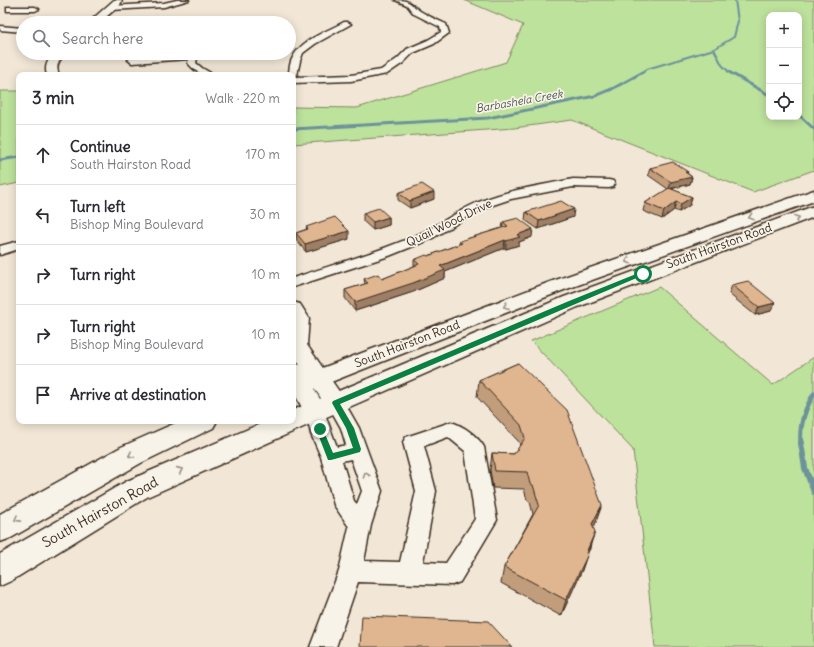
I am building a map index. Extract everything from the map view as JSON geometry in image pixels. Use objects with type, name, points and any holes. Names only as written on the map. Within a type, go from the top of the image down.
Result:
[{"type":"main road","name":"South Hairston Road","points":[[302,381],[557,286],[814,195]]},
{"type":"main road","name":"South Hairston Road","points":[[300,418],[585,296],[814,211]]},
{"type":"main road","points":[[0,529],[131,455],[198,424]]},
{"type":"main road","name":"South Hairston Road","points":[[0,571],[137,489],[286,424]]},
{"type":"street","points":[[2,12],[10,8],[16,0]]},
{"type":"street","points":[[104,0],[110,8]]},
{"type":"street","points":[[101,16],[117,3],[118,0]]},
{"type":"street","points":[[110,8],[164,5],[186,0]]},
{"type":"street","points":[[296,80],[351,78],[384,72],[410,52],[445,33],[443,26],[416,12],[409,4],[398,0]]},
{"type":"street","points":[[10,8],[35,9]]},
{"type":"street","points":[[296,56],[306,46],[347,24]]},
{"type":"street","points":[[0,28],[16,29]]},
{"type":"street","points":[[52,72],[53,60]]},
{"type":"street","points":[[192,60],[192,63],[203,72]]},
{"type":"street","points":[[293,72],[295,60]]},
{"type":"street","name":"Quail Wood Drive","points":[[296,282],[384,253],[426,236],[470,210],[489,202],[509,196],[573,182],[609,184]]},
{"type":"street","points":[[0,251],[16,246]]},
{"type":"street","points":[[296,313],[299,318],[297,345],[302,381],[300,418],[321,434],[331,457],[345,506],[360,525]]},
{"type":"street","points":[[302,381],[336,403],[350,428],[372,492],[360,525],[350,571],[323,647]]},
{"type":"street","points":[[350,571],[409,573],[452,574],[486,520],[474,447],[451,429],[414,442],[426,491],[409,573]]},
{"type":"street","points":[[331,457],[357,449]]},
{"type":"green space","points":[[464,0],[814,0],[814,170],[753,192],[572,120],[514,128],[296,144],[296,107],[357,108],[506,62],[523,25]]},
{"type":"green space","points":[[0,91],[16,91],[16,184],[0,187]]},
{"type":"green space","points":[[659,287],[773,385],[814,357],[814,647],[655,647],[633,450],[531,341]]},
{"type":"building","points":[[673,162],[688,172],[685,172],[692,177],[671,182],[650,168]]},
{"type":"building","points":[[422,184],[434,192],[410,201],[398,193]]},
{"type":"building","points":[[669,188],[692,197],[681,204],[676,202],[664,211],[645,203]]},
{"type":"building","points":[[561,201],[574,209],[539,221],[526,212]]},
{"type":"building","points":[[379,208],[389,217],[373,222],[363,213]]},
{"type":"building","points":[[335,217],[349,231],[305,244],[296,233],[308,229],[306,227]]},
{"type":"building","points":[[518,218],[533,229],[517,235],[520,237],[505,240],[440,266],[445,270],[413,283],[355,302],[345,290],[368,283],[364,279],[378,274],[382,279],[419,264],[414,260],[462,243],[460,241],[508,226],[503,222]]},
{"type":"building","points":[[748,281],[775,303],[759,307],[732,285]]},
{"type":"building","points":[[518,363],[567,410],[602,505],[592,524],[595,532],[586,553],[588,554],[566,600],[504,567],[539,505],[533,485],[530,484],[527,472],[495,471],[492,453],[514,454],[525,438],[521,425],[479,380]]},
{"type":"building","points":[[362,616],[488,621],[512,647],[360,647]]},
{"type":"waterway","points":[[714,49],[734,37],[738,21],[735,0]]},
{"type":"waterway","name":"Barbashela Creek","points":[[641,73],[647,69],[714,49]]},
{"type":"waterway","points":[[714,49],[722,65],[729,72]]},
{"type":"waterway","name":"Barbashela Creek","points":[[296,129],[488,118],[595,96],[612,89],[643,72]]},
{"type":"waterway","points":[[729,72],[766,93]]},
{"type":"waterway","points":[[802,118],[814,129]]},
{"type":"waterway","name":"Barbashela Creek","points":[[0,160],[16,157]]},
{"type":"waterway","points":[[801,443],[803,418],[807,406],[814,394]]},
{"type":"waterway","points":[[801,443],[805,468],[814,492]]},
{"type":"route","points":[[320,429],[331,457],[357,449],[350,428],[336,403],[571,302],[643,274]]}]
